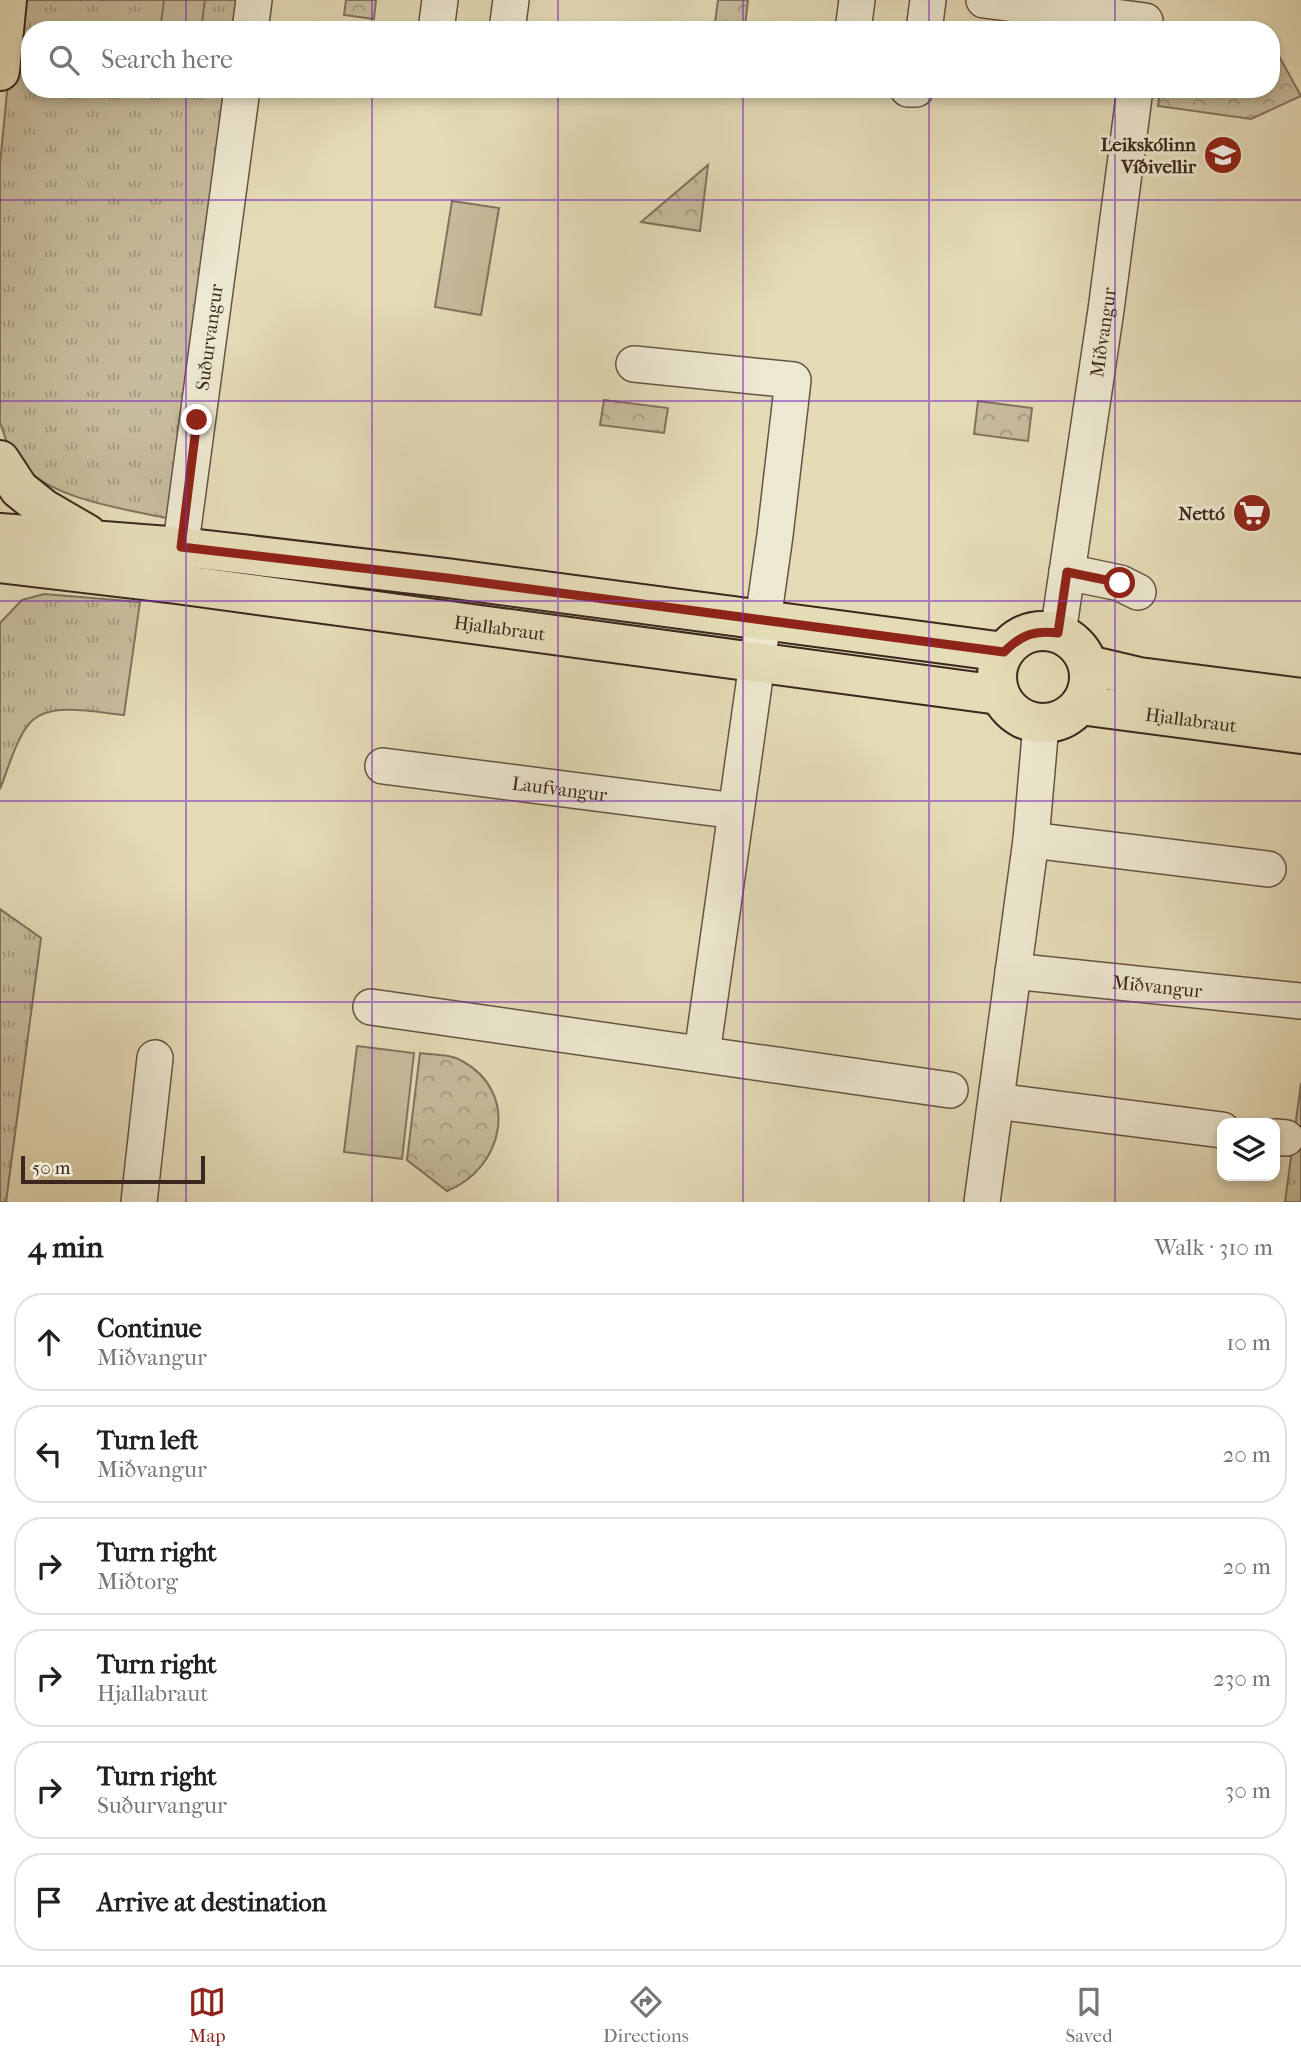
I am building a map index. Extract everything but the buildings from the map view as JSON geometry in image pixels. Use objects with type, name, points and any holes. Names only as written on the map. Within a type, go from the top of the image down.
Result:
[{"type":"main road","points":[[0,71],[7,0]]},
{"type":"main road","points":[[0,460],[19,489],[44,509],[95,539]]},
{"type":"main road","name":"Hjallabraut","points":[[0,533],[95,539],[178,566],[756,662],[999,695]]},
{"type":"main road","name":"Hjallabraut","points":[[0,563],[52,568],[178,566],[460,579],[1004,652]]},
{"type":"main road","points":[[0,593],[52,568]]},
{"type":"main road","points":[[1037,631],[1058,633],[1077,645],[1088,666],[1089,679],[1080,705],[1056,722],[1041,724],[1021,718],[999,695],[997,668],[1004,652],[1018,638],[1037,631]]},
{"type":"main road","name":"Hjallabraut","points":[[1088,666],[1139,677],[1301,698]]},
{"type":"main road","name":"Hjallabraut","points":[[1080,705],[1301,734]]},
{"type":"street","points":[[251,21],[254,0]]},
{"type":"street","points":[[437,21],[440,0]]},
{"type":"street","points":[[508,21],[511,0]]},
{"type":"street","points":[[854,21],[857,0]]},
{"type":"street","points":[[925,21],[928,0]]},
{"type":"street","points":[[984,0],[1145,17]]},
{"type":"street","name":"Suðurvangur","points":[[178,566],[241,98]]},
{"type":"street","name":"Miðvangur","points":[[1058,633],[1106,310],[1134,98]]},
{"type":"street","points":[[634,364],[793,380],[764,620],[702,1054]]},
{"type":"street","points":[[1067,572],[1120,583],[1138,592]]},
{"type":"street","points":[[982,1202],[1031,840],[1041,724]]},
{"type":"street","name":"Laufvangur","points":[[383,766],[736,811]]},
{"type":"street","points":[[1031,840],[1268,869]]},
{"type":"street","name":"Miðvangur","points":[[1013,971],[1301,1001]]},
{"type":"street","points":[[371,1007],[950,1090]]},
{"type":"street","points":[[139,1202],[155,1058]]},
{"type":"street","points":[[996,1101],[1217,1129]]},
{"type":"green space","points":[[16,0],[241,0],[238,21],[21,21],[21,98],[227,98],[167,518],[104,505],[61,491],[41,481],[25,468],[8,446],[0,423],[0,164]]},
{"type":"green space","points":[[164,0],[205,0],[202,21],[161,21]]},
{"type":"green space","points":[[346,0],[376,0],[374,19],[344,15]]},
{"type":"green space","points":[[718,0],[748,0],[746,21],[715,21]]},
{"type":"green space","points":[[1280,58],[1301,96],[1251,119],[1158,106],[1159,98],[1280,98]]},
{"type":"green space","points":[[708,165],[700,231],[641,222]]},
{"type":"green space","points":[[452,201],[499,208],[481,315],[435,307]]},
{"type":"green space","points":[[604,400],[668,408],[664,433],[600,425]]},
{"type":"green space","points":[[978,401],[1032,408],[1028,441],[974,434]]},
{"type":"green space","points":[[44,594],[140,602],[124,715],[61,710],[38,717],[20,737],[0,789],[0,623],[22,600]]},
{"type":"green space","points":[[0,909],[41,938],[6,1202],[0,1202]]},
{"type":"green space","points":[[357,1046],[414,1053],[402,1159],[344,1152]]},
{"type":"green space","points":[[420,1053],[447,1056],[462,1061],[481,1075],[492,1092],[498,1110],[498,1130],[492,1149],[481,1166],[466,1180],[447,1191],[407,1160]]},
{"type":"green space","points":[[1301,1083],[1301,1202],[1285,1202]]},
{"type":"place","name":"Leikskólinn Víðivellir","points":[[1223,155]]},
{"type":"place","name":"Nettó","points":[[1252,513]]},
{"type":"route","points":[[197,420],[181,547],[687,608],[1004,652],[1018,638],[1037,631],[1058,633],[1067,572],[1120,583]]}]
